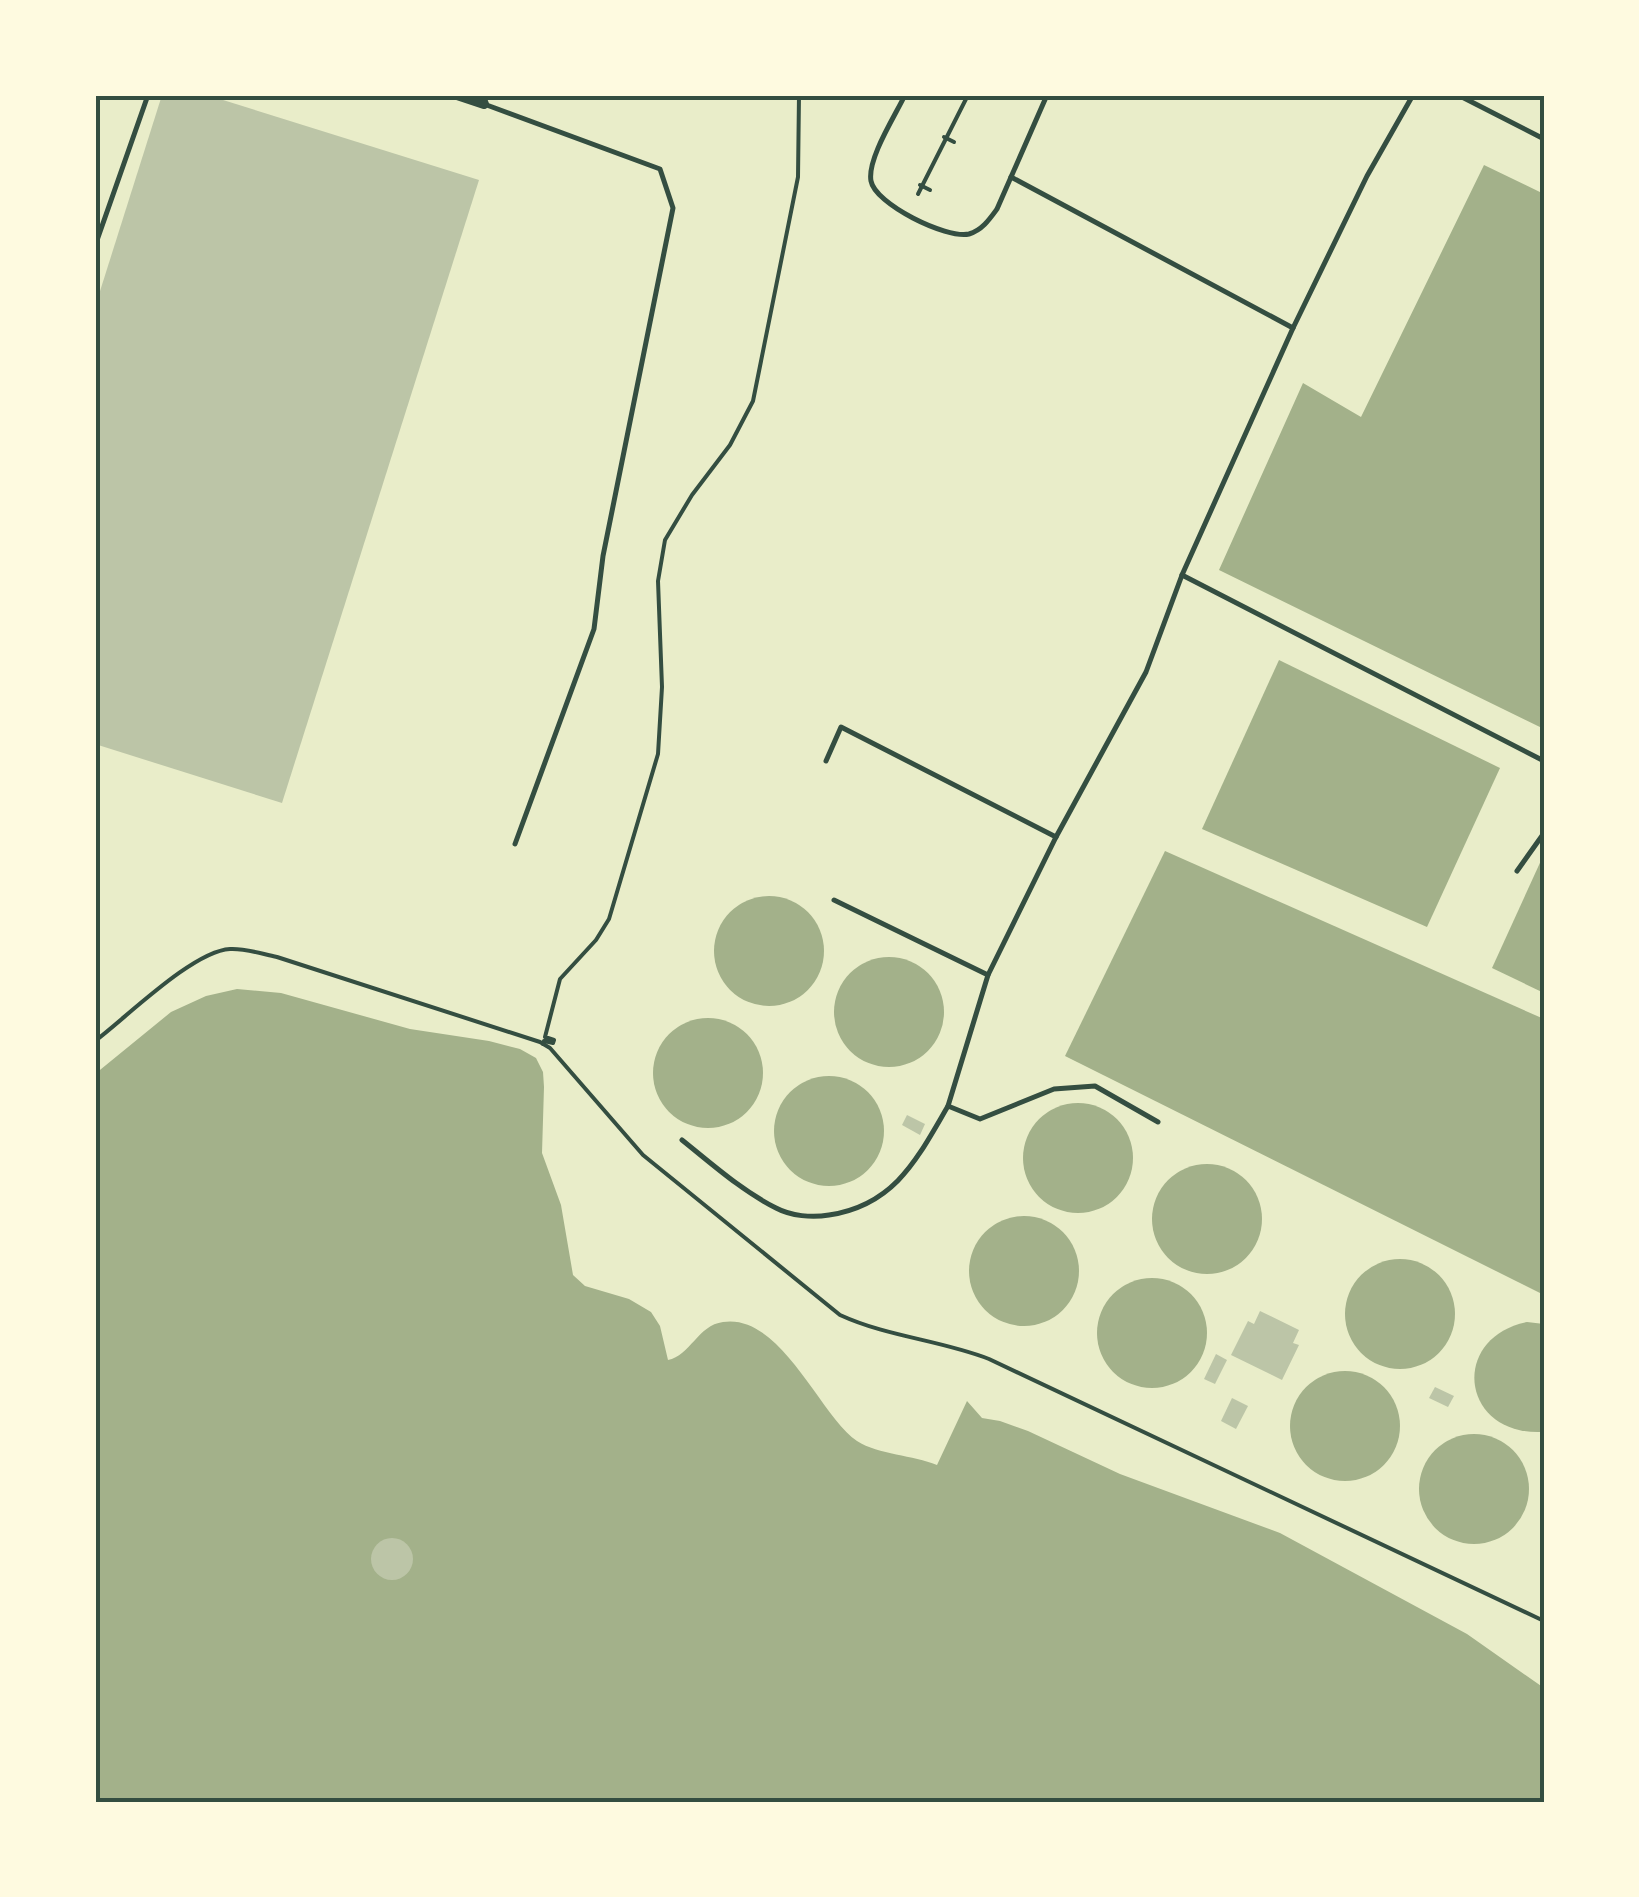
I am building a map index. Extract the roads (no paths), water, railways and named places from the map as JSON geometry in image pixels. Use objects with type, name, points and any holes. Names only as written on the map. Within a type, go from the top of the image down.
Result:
[{"type":"street","points":[[457,95],[485,99]]},
{"type":"lane","points":[[95,246],[148,95]]},
{"type":"lane","points":[[905,95],[870,168],[875,192],[914,219],[954,235],[971,234],[985,226],[997,209],[1047,95]]},
{"type":"lane","points":[[682,1140],[780,1211],[814,1218],[853,1212],[891,1188],[914,1164],[948,1106],[988,975],[1056,836],[1146,672],[1182,575],[1292,328],[1367,176],[1413,95]]},
{"type":"lane","points":[[1458,95],[1544,139]]},
{"type":"lane","points":[[485,99],[660,169],[673,208],[604,556],[594,630],[514,844]]},
{"type":"lane","points":[[1012,176],[1292,328]]},
{"type":"lane","points":[[1182,575],[1544,761]]},
{"type":"lane","points":[[826,761],[841,726],[1056,836]]},
{"type":"lane","points":[[1518,871],[1544,832]]},
{"type":"lane","points":[[834,900],[988,975]]},
{"type":"lane","points":[[948,1106],[980,1118],[1054,1089],[1094,1086],[1158,1122]]}]
